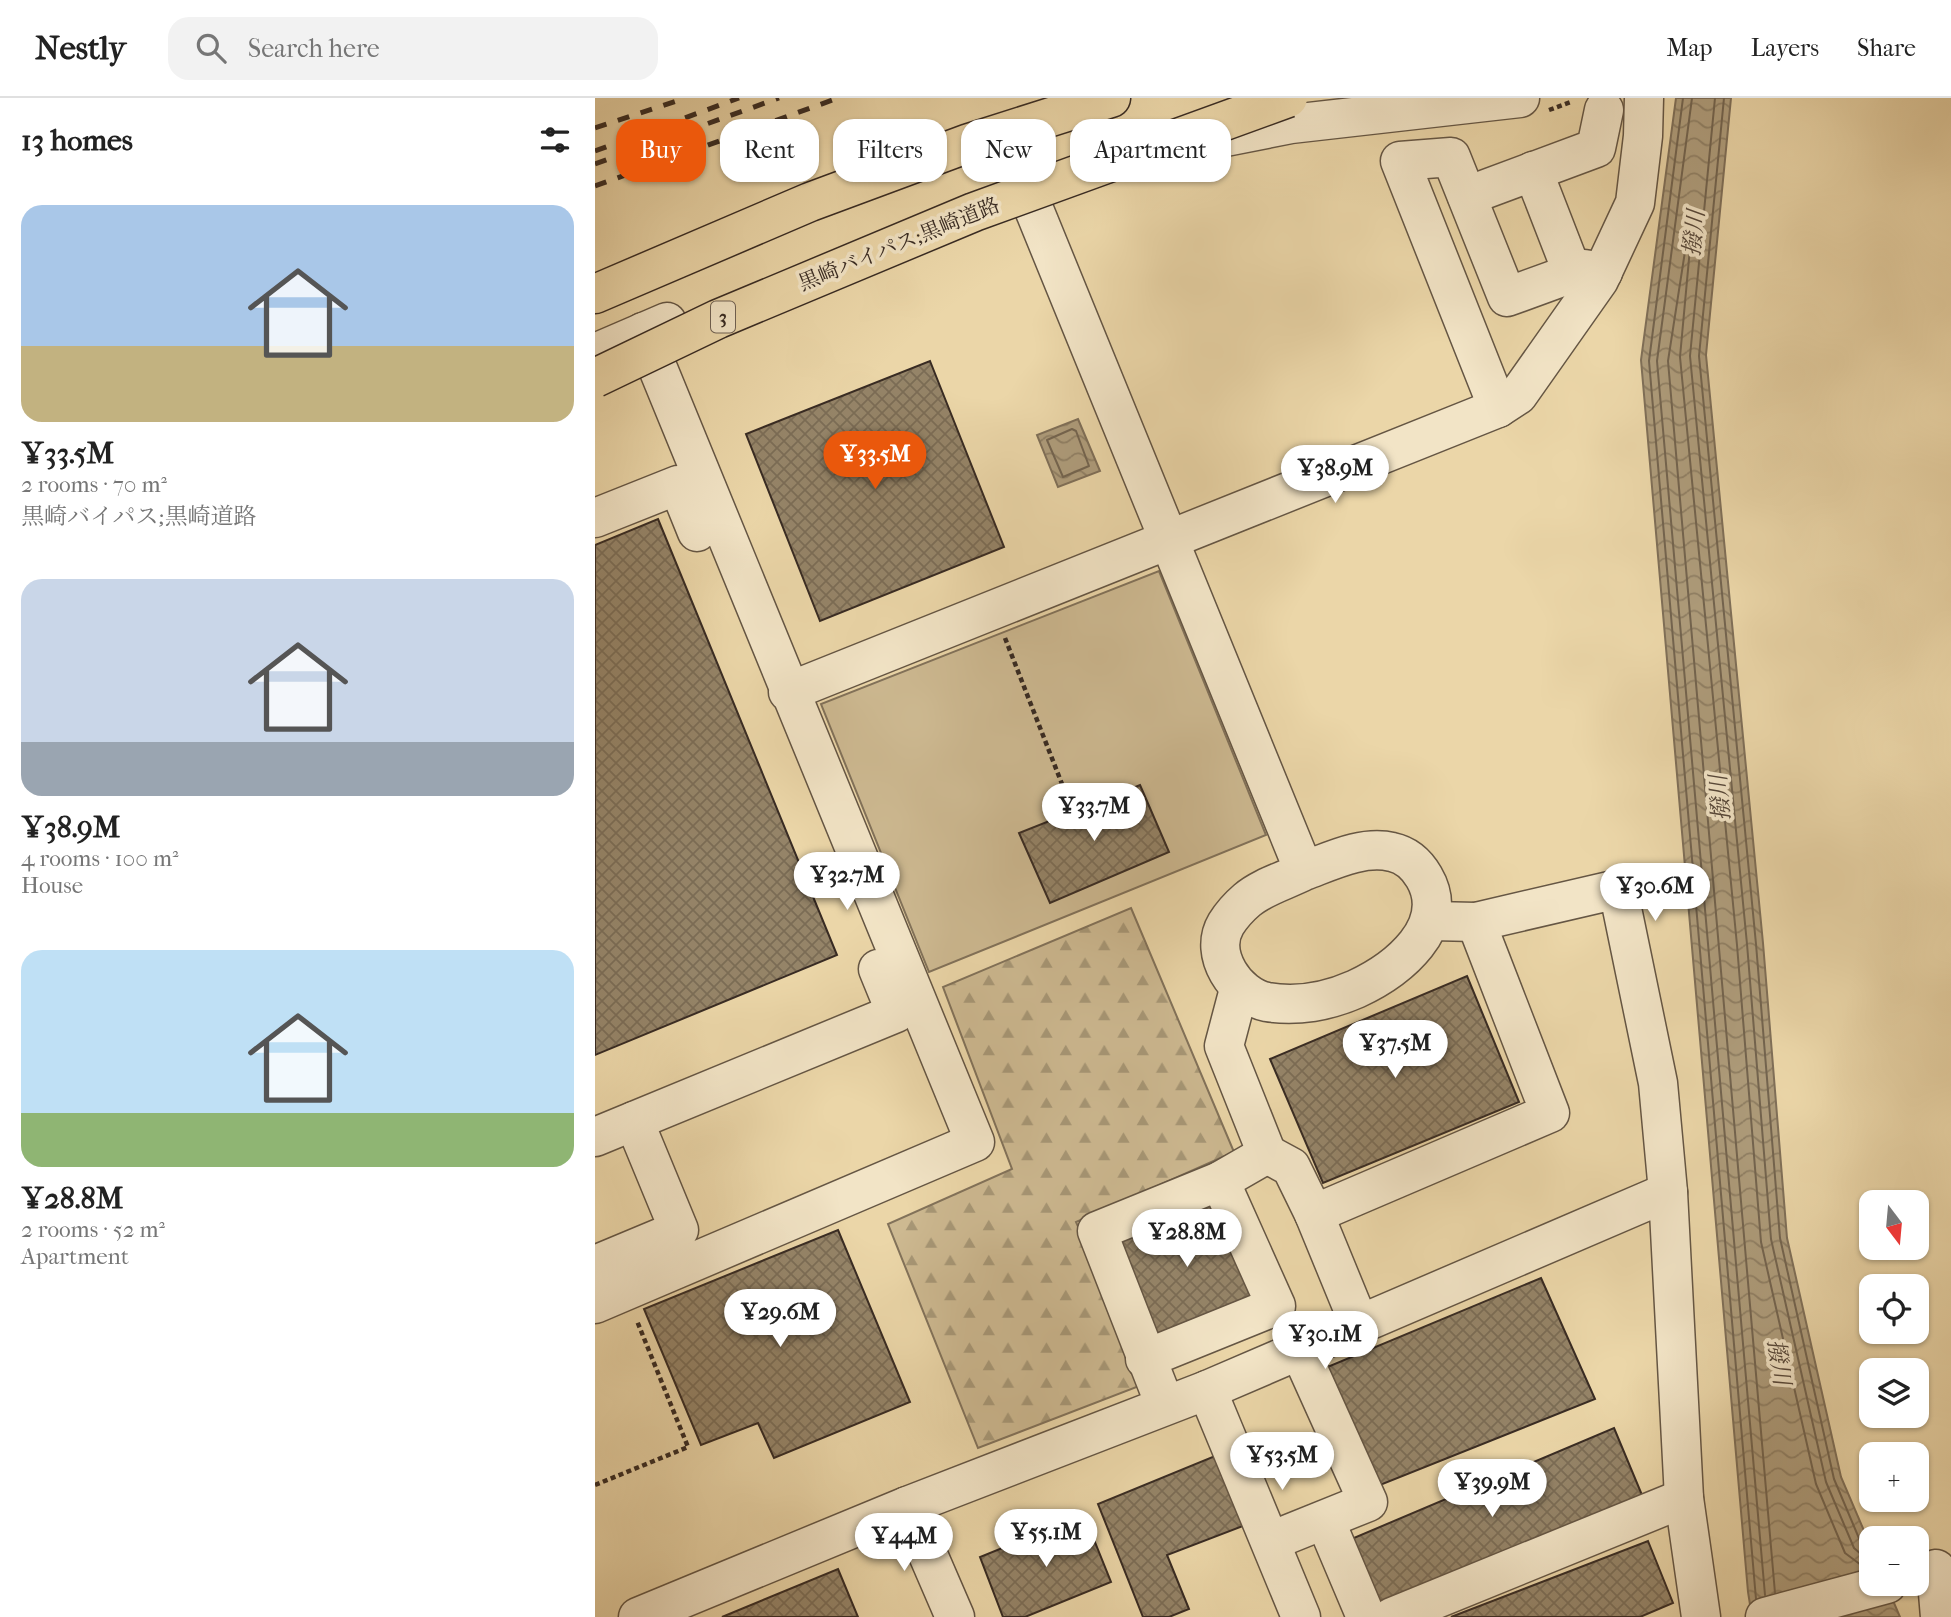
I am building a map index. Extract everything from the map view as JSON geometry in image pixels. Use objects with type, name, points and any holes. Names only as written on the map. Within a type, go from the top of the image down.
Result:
[{"type":"highway","points":[[1045,119],[1111,98]]},
{"type":"highway","name":"黒崎バイパス;黒崎道路","points":[[595,378],[718,319],[974,212],[1288,98]]},
{"type":"highway","points":[[595,294],[810,202],[961,146]]},
{"type":"highway","points":[[595,318],[783,234],[961,147]]},
{"type":"highway","points":[[595,371],[718,319]]},
{"type":"street","points":[[1056,173],[1290,124],[1520,98]]},
{"type":"street","points":[[788,692],[1498,408],[1518,395],[1588,273],[1635,203],[1644,98]]},
{"type":"street","points":[[1604,110],[1596,148],[1608,177],[1637,183]]},
{"type":"street","points":[[1467,196],[1596,148]]},
{"type":"street","points":[[1498,408],[1400,161],[1451,158],[1507,298],[1588,273]]},
{"type":"street","points":[[1533,171],[1588,273]]},
{"type":"street","points":[[595,353],[1017,182]]},
{"type":"street","points":[[1023,182],[1304,871]]},
{"type":"street","points":[[610,1298],[975,1142],[788,692],[643,332]]},
{"type":"street","points":[[595,518],[678,485],[896,1013],[595,1137]]},
{"type":"street","points":[[1392,852],[1417,864],[1431,889],[1433,921],[1413,948],[1390,969],[1355,989],[1308,1004],[1266,1001],[1239,989],[1221,960],[1225,926],[1249,898],[1304,871],[1353,853],[1392,852]]},
{"type":"street","points":[[1433,921],[1476,922],[1618,889],[1658,1083],[1668,1192],[1684,1498],[1701,1617]]},
{"type":"street","points":[[1314,1214],[1550,1113],[1476,922]]},
{"type":"street","points":[[1145,1359],[1276,1306],[1243,1168],[1224,1046],[1239,989]]},
{"type":"street","points":[[595,1265],[679,1230],[634,1121]]},
{"type":"street","points":[[1165,1405],[1097,1231],[1243,1168],[1291,1167],[1314,1214],[1360,1326]]},
{"type":"street","points":[[1243,1168],[1305,1347],[1368,1502],[1271,1541]]},
{"type":"street","points":[[662,1613],[907,1506],[1207,1390],[1360,1326],[1668,1192]]},
{"type":"street","points":[[1207,1390],[1301,1617]]},
{"type":"street","points":[[1392,1617],[1684,1498]]},
{"type":"street","points":[[907,1506],[955,1617]]},
{"type":"street","points":[[1325,1520],[1366,1617]]},
{"type":"street","points":[[1934,1569],[1940,1617]]},
{"type":"street","points":[[1765,1617],[1859,1592]]},
{"type":"path","points":[[993,608],[1062,784]]},
{"type":"path","points":[[595,1485],[688,1447],[610,1298]]},
{"type":"green space","points":[[1159,571],[1266,835],[929,972],[821,704]]},
{"type":"green space","points":[[1131,908],[1234,1152],[1076,1222],[1147,1383],[978,1448],[888,1224],[1012,1169],[943,987]]},
{"type":"water","name":"撥川","points":[[1676,98],[1731,98],[1706,355],[1763,943],[1787,1238],[1841,1477],[1862,1526],[1859,1526],[1859,1596],[1891,1596],[1900,1617],[1752,1617],[1641,360]]},
{"type":"water","points":[[1078,419],[1100,471],[1058,487],[1037,435]]},
{"type":"building","points":[[930,361],[1004,547],[820,621],[746,434]]},
{"type":"building","points":[[658,519],[837,955],[595,1055],[595,545]]},
{"type":"building","points":[[1140,785],[1169,852],[1050,903],[1019,833]]},
{"type":"building","points":[[1467,976],[1519,1102],[1323,1183],[1270,1059]]},
{"type":"building","points":[[1217,1196],[1260,1299],[1157,1343],[1114,1239]]},
{"type":"building","points":[[838,1230],[910,1402],[774,1458],[758,1423],[701,1445],[644,1309]]},
{"type":"building","points":[[1541,1278],[1595,1399],[1375,1487],[1325,1368]]},
{"type":"building","points":[[1614,1428],[1642,1495],[1368,1609],[1342,1543]]},
{"type":"building","points":[[1215,1456],[1243,1526],[1167,1555],[1189,1609],[1169,1617],[1143,1617],[1098,1504]]},
{"type":"building","points":[[1084,1515],[1111,1582],[1025,1617],[1003,1617],[980,1557]]},
{"type":"building","points":[[1648,1541],[1673,1603],[1640,1617],[1451,1617]]},
{"type":"building","points":[[838,1569],[858,1617],[722,1617]]},
{"type":"railway","points":[[595,128],[686,98]]},
{"type":"railway","points":[[595,151],[739,98]]},
{"type":"railway","points":[[595,164],[779,98]]},
{"type":"railway","points":[[595,186],[838,98]]}]
